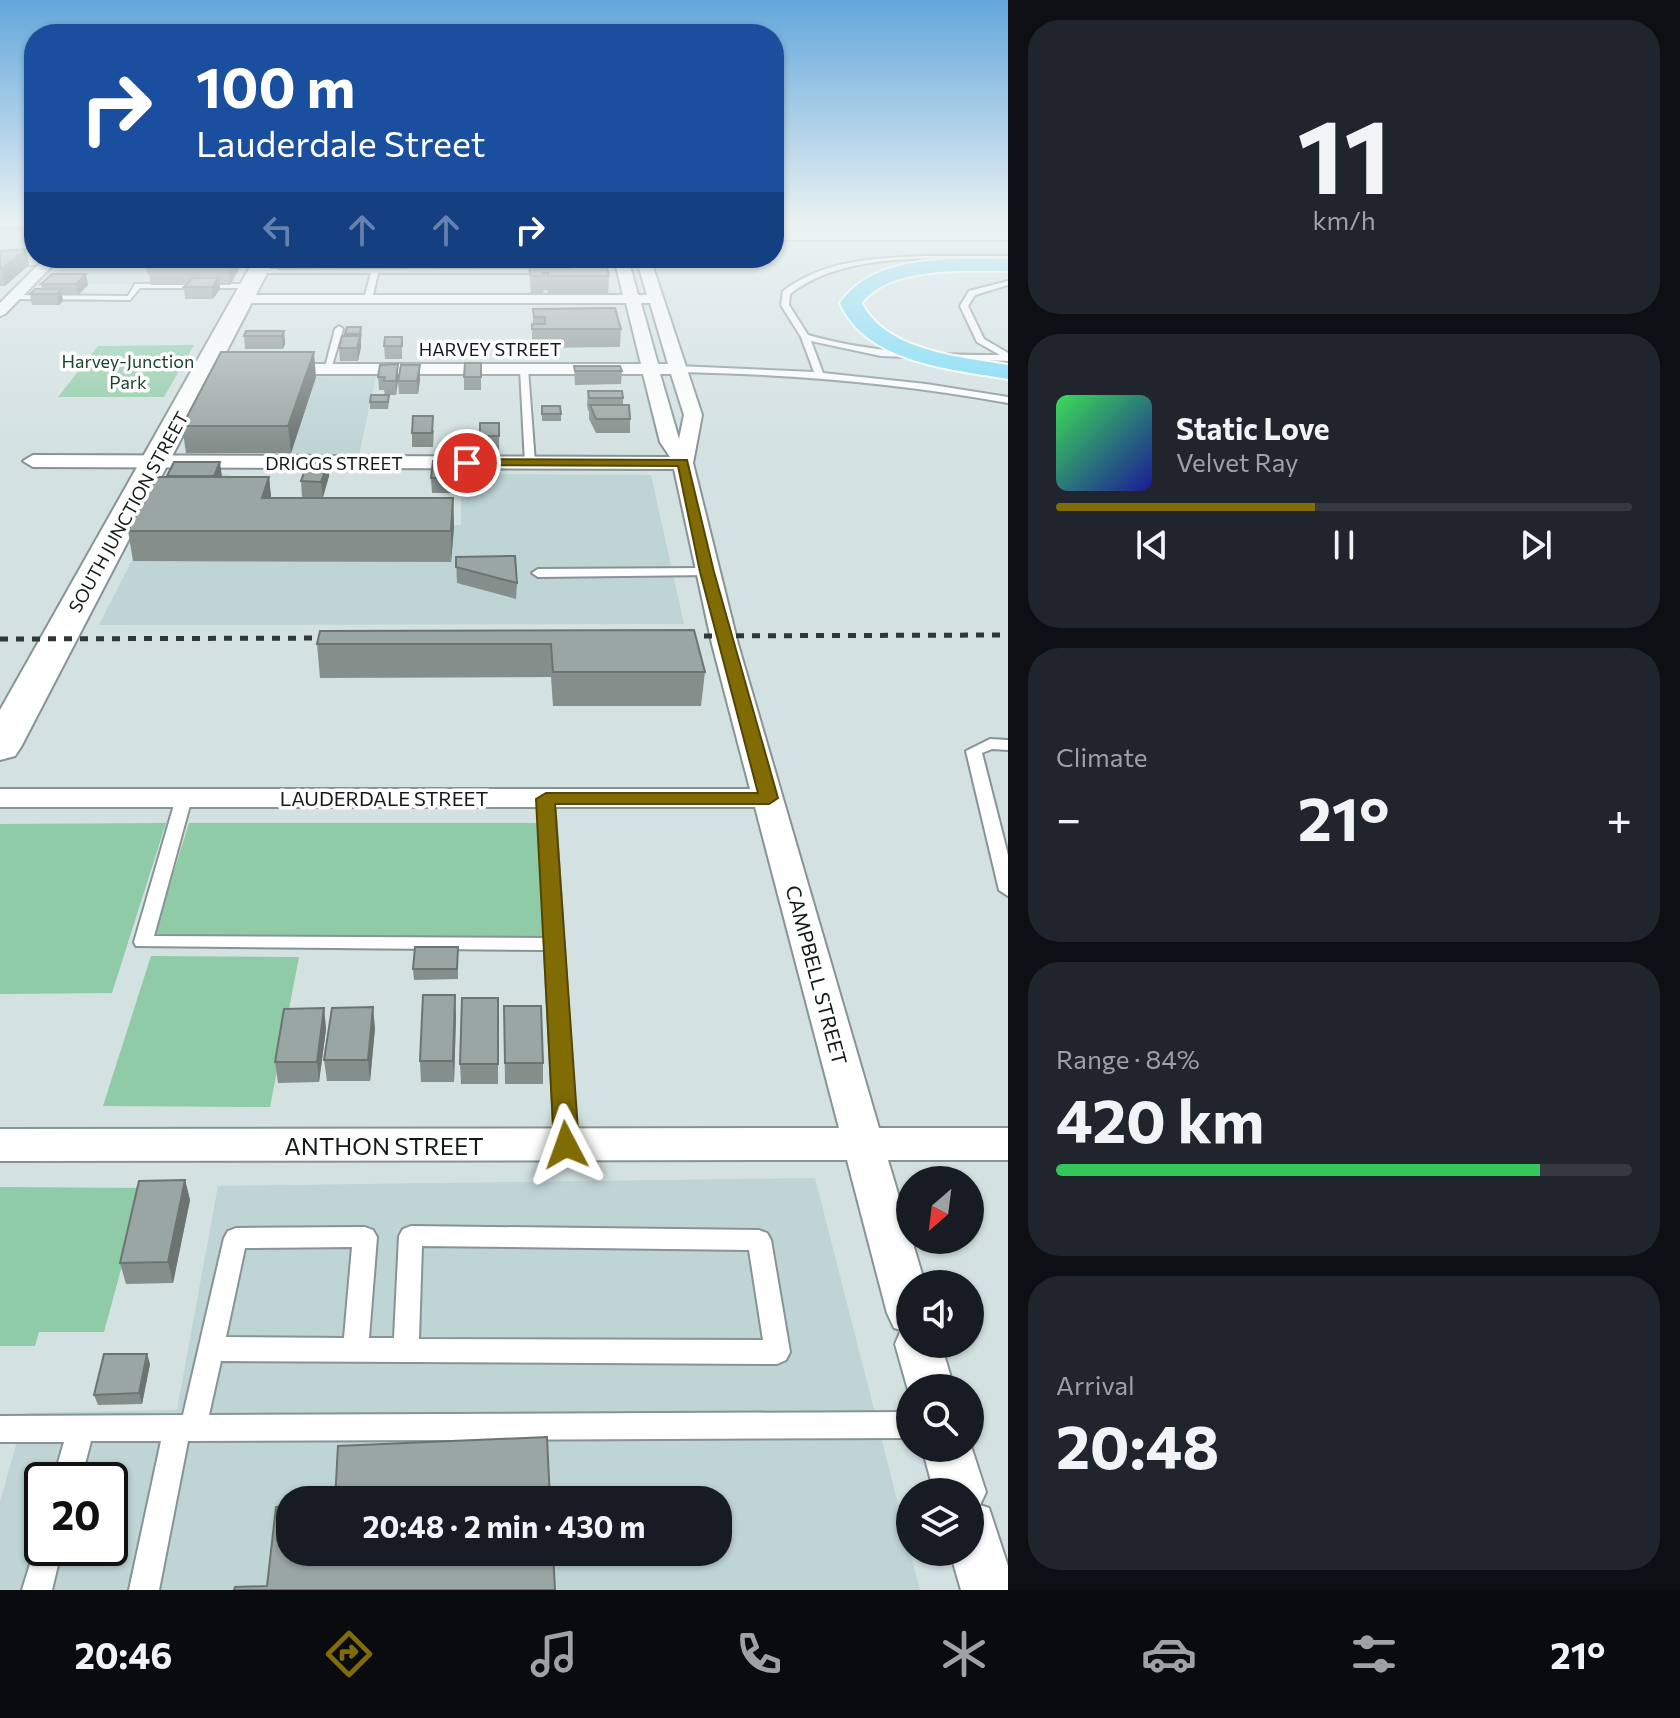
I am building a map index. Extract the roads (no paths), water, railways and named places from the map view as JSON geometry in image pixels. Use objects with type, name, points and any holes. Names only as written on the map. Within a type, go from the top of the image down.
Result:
[{"type":"highway","points":[[854,300],[853,311],[863,325],[896,344],[935,357],[1008,372]]},
{"type":"street","name":"SOUTH JUNCTION STREET","points":[[0,747],[154,463],[213,369],[244,300]]},
{"type":"street","points":[[632,300],[670,442],[683,463]]},
{"type":"street","points":[[656,300],[693,415],[683,463]]},
{"type":"street","name":"HARVEY STREET","points":[[251,369],[678,369]]},
{"type":"street","name":"DRIGGS STREET","points":[[33,461],[683,463]]},
{"type":"street","name":"CAMPBELL STREET","points":[[683,463],[724,636],[898,1270]]},
{"type":"street","name":"LAUDERDALE STREET","points":[[0,798],[769,798]]},
{"type":"street","name":"ANTHON STREET","points":[[0,1145],[1008,1144]]},
{"type":"street","points":[[981,1566],[988,1590]]},
{"type":"lane","points":[[785,300],[805,337],[819,374]]},
{"type":"lane","points":[[968,300],[964,306],[980,340],[1008,357]]},
{"type":"lane","points":[[327,369],[339,329]]},
{"type":"lane","points":[[805,337],[862,353],[1008,357]]},
{"type":"lane","points":[[524,369],[530,463]]},
{"type":"lane","points":[[678,369],[819,374],[927,386],[1008,400]]},
{"type":"lane","points":[[538,573],[707,572]]},
{"type":"lane","points":[[1008,745],[990,744],[974,751],[1008,890]]},
{"type":"lane","points":[[184,798],[143,942],[554,944]]},
{"type":"lane","points":[[546,799],[566,1145]]},
{"type":"lane","points":[[212,1349],[777,1352],[759,1240],[427,1236],[411,1236],[406,1350]]},
{"type":"lane","points":[[144,1590],[185,1428],[212,1349],[236,1238],[365,1237],[355,1350]]},
{"type":"lane","points":[[0,1429],[896,1425]]},
{"type":"lane","points":[[72,1462],[81,1429]]},
{"type":"lane","points":[[37,1590],[43,1566]]},
{"type":"railway","points":[[672,636],[1008,635]]},
{"type":"railway","points":[[0,639],[340,638]]},
{"type":"park label","name":"Harvey-Junction Park","points":[[128,371]]}]
